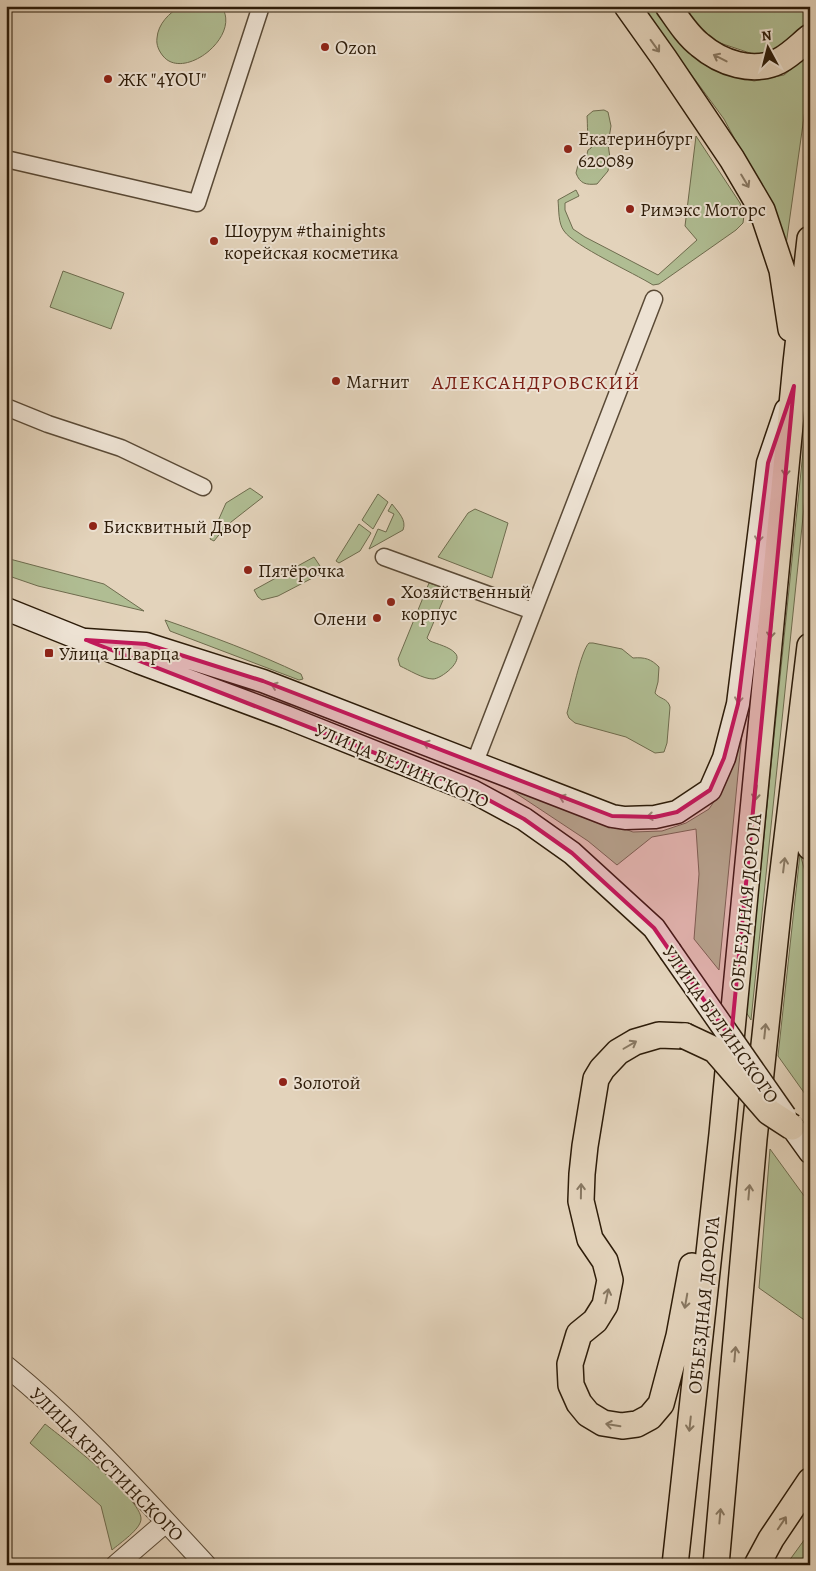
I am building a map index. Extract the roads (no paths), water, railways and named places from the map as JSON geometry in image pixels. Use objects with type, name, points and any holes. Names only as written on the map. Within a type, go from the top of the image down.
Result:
[{"type":"main road","points":[[86,640],[146,644],[245,675],[355,715],[612,816],[625,818],[655,817],[677,812],[710,790],[724,758],[738,704],[768,463],[795,375],[782,270],[762,210],[732,159],[627,6]]},
{"type":"main road","points":[[668,6],[688,34],[700,46],[718,58],[736,65],[757,66],[778,61],[810,37]]},
{"type":"main road","name":"ОБЪЕЗДНАЯ ДОРОГА","points":[[675,1565],[722,1134],[795,375],[810,239]]},
{"type":"main road","name":"УЛИЦА БЕЛИНСКОГО","points":[[6,609],[472,791],[524,819],[572,853],[654,928],[810,1152]]},
{"type":"main road","name":"ОБЪЕЗДНАЯ ДОРОГА","points":[[716,1565],[756,1120],[778,913],[809,655]]},
{"type":"main road","points":[[804,706],[810,848]]},
{"type":"main road","points":[[722,1134],[705,1192],[680,1336],[661,1404],[650,1417],[637,1424],[622,1426],[603,1423],[588,1414],[579,1403],[571,1384],[570,1364],[579,1334],[595,1322],[606,1305],[610,1280],[604,1261],[590,1239],[581,1201],[585,1146],[596,1079],[602,1069],[618,1052],[635,1042],[659,1035],[686,1036],[707,1044],[715,1050],[769,1112],[792,1127]]},
{"type":"main road","points":[[757,1565],[771,1539],[810,1481]]},
{"type":"street","points":[[6,159],[197,203],[261,6]]},
{"type":"street","points":[[475,762],[654,299]]},
{"type":"street","points":[[6,407],[48,424],[121,448],[203,487]]},
{"type":"street","points":[[384,557],[534,611]]},
{"type":"street","name":"УЛИЦА КРЕСТИНСКОГО","points":[[6,1366],[81,1432],[206,1565]]},
{"type":"street","points":[[116,1565],[166,1522]]},
{"type":"place","name":"Ozon","points":[[325,47]]},
{"type":"place","name":"ЖК \"4YOU\"","points":[[108,79]]},
{"type":"place","name":"Екатеринбург 620089","points":[[568,149]]},
{"type":"place","name":"Римэкс Моторс","points":[[630,209]]},
{"type":"place","name":"Шоурум #thainights корейская косметика","points":[[214,241]]},
{"type":"place","name":"Магнит","points":[[336,381]]},
{"type":"place","name":"Бисквитный Двор","points":[[93,526]]},
{"type":"place","name":"Пятёрочка","points":[[248,570]]},
{"type":"place","name":"Хозяйственный корпус","points":[[391,602]]},
{"type":"place","name":"Олени","points":[[377,618]]},
{"type":"place","name":"Улица Шварца","points":[[49,653]]},
{"type":"place","name":"Золотой","points":[[283,1082]]},
{"type":"district","name":"АЛЕКСАНДРОВСКИЙ","points":[[536,382]]}]
